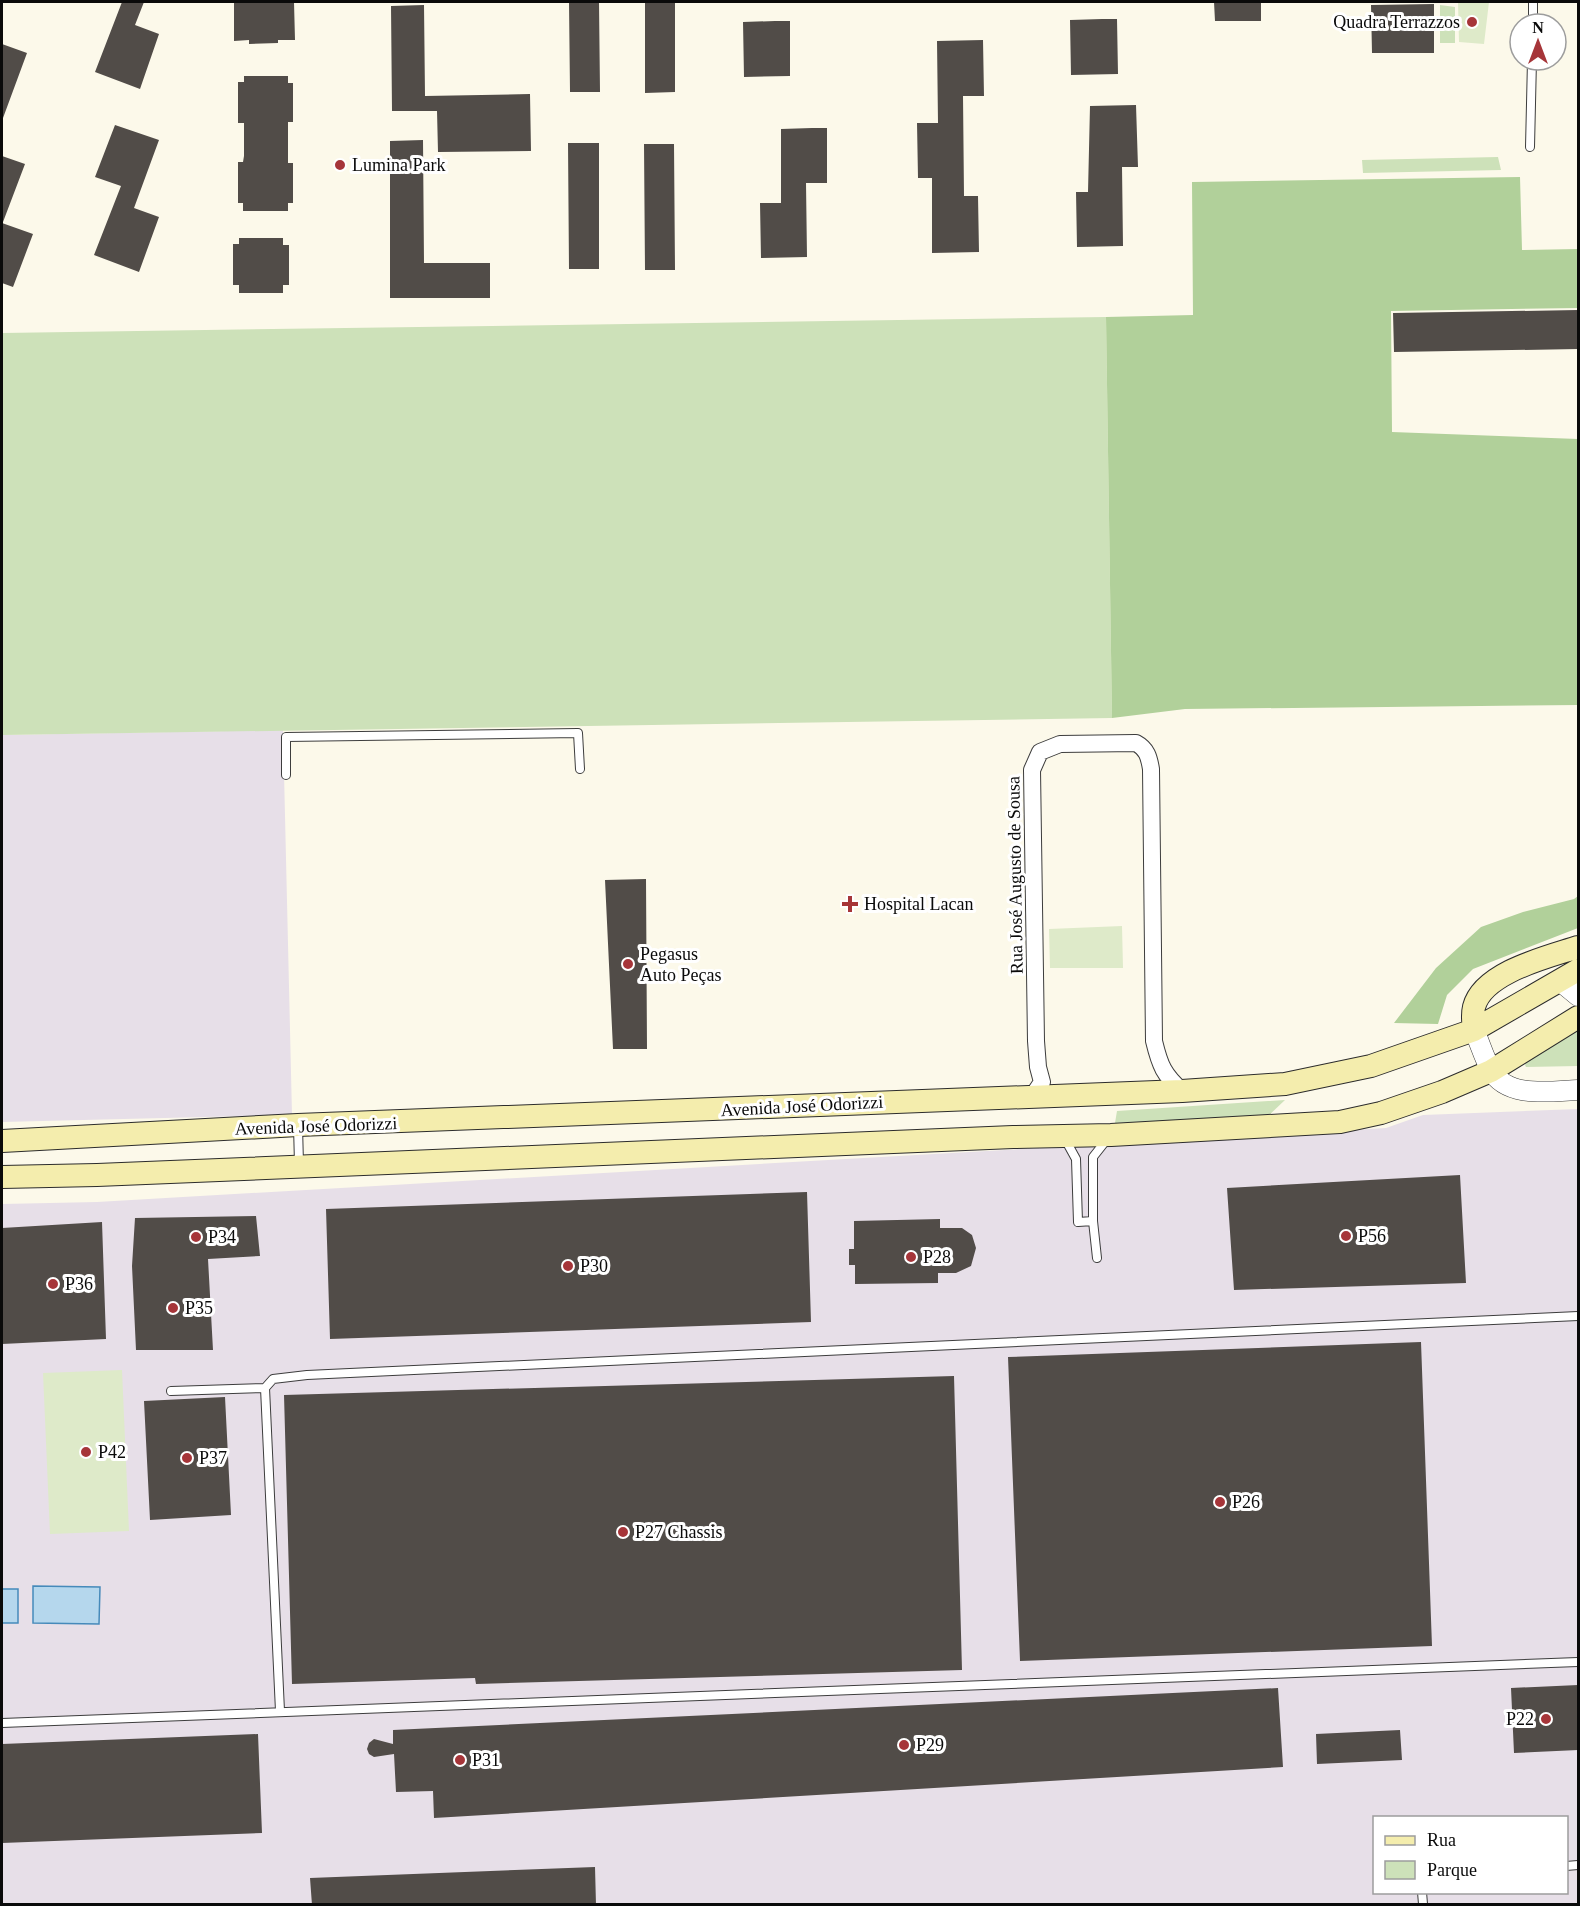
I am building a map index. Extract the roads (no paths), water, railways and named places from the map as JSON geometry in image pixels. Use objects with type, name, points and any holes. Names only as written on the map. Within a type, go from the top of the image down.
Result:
[{"type":"main road","points":[[1474,1030],[1473,1008],[1487,987],[1521,967],[1578,947]]},
{"type":"main road","name":"Avenida José Odorizzi","points":[[2,1141],[298,1125],[1182,1092],[1285,1084],[1371,1066],[1474,1030],[1569,976]]},
{"type":"main road","points":[[2,1177],[1111,1135],[1340,1122],[1381,1113],[1491,1071],[1578,1017]]},
{"type":"street","name":"Rua José Augusto de Sousa","points":[[1032,1097],[1042,1082],[1036,1041],[1032,770],[1040,752],[1060,744],[1136,743],[1143,747],[1149,756],[1154,1041],[1160,1065],[1168,1079],[1182,1092]]},
{"type":"street","points":[[1569,976],[1578,996]]},
{"type":"street","points":[[1474,1030],[1491,1071],[1502,1082],[1515,1089],[1578,1090]]},
{"type":"lane","points":[[1530,147],[1532,72]]},
{"type":"lane","points":[[286,775],[286,737],[395,734],[578,732],[580,769]]},
{"type":"lane","points":[[298,1125],[300,1166]]},
{"type":"lane","points":[[1097,1258],[1093,1221],[1093,1157],[1111,1135]]},
{"type":"lane","points":[[1063,1136],[1076,1159],[1078,1222],[1093,1221]]},
{"type":"lane","points":[[1076,1159],[1093,1157]]},
{"type":"lane","points":[[280,1711],[265,1388],[273,1379],[307,1375],[1578,1316]]},
{"type":"lane","points":[[171,1391],[265,1388]]},
{"type":"lane","points":[[2,1723],[1578,1662]]},
{"type":"water","points":[[33,1586],[100,1587],[99,1624],[33,1623]]},
{"type":"water","points":[[2,1589],[18,1589],[18,1623],[2,1623]]},
{"type":"place","name":"Quadra Terrazzos","points":[[1472,22]]},
{"type":"place","name":"Lumina Park","points":[[340,165]]},
{"type":"place","name":"Hospital Lacan","points":[[850,904]]},
{"type":"place","name":"Pegasus Auto Peças","points":[[628,964]]},
{"type":"place","name":"P56","points":[[1346,1236]]},
{"type":"place","name":"P34","points":[[196,1237]]},
{"type":"place","name":"P28","points":[[911,1257]]},
{"type":"place","name":"P30","points":[[568,1266]]},
{"type":"place","name":"P36","points":[[53,1284]]},
{"type":"place","name":"P35","points":[[173,1308]]},
{"type":"place","name":"P42","points":[[86,1452]]},
{"type":"place","name":"P37","points":[[187,1458]]},
{"type":"place","name":"P26","points":[[1220,1502]]},
{"type":"place","name":"P27 Chassis","points":[[623,1532]]},
{"type":"place","name":"P22","points":[[1546,1719]]},
{"type":"place","name":"P29","points":[[904,1745]]},
{"type":"place","name":"P31","points":[[460,1760]]}]
